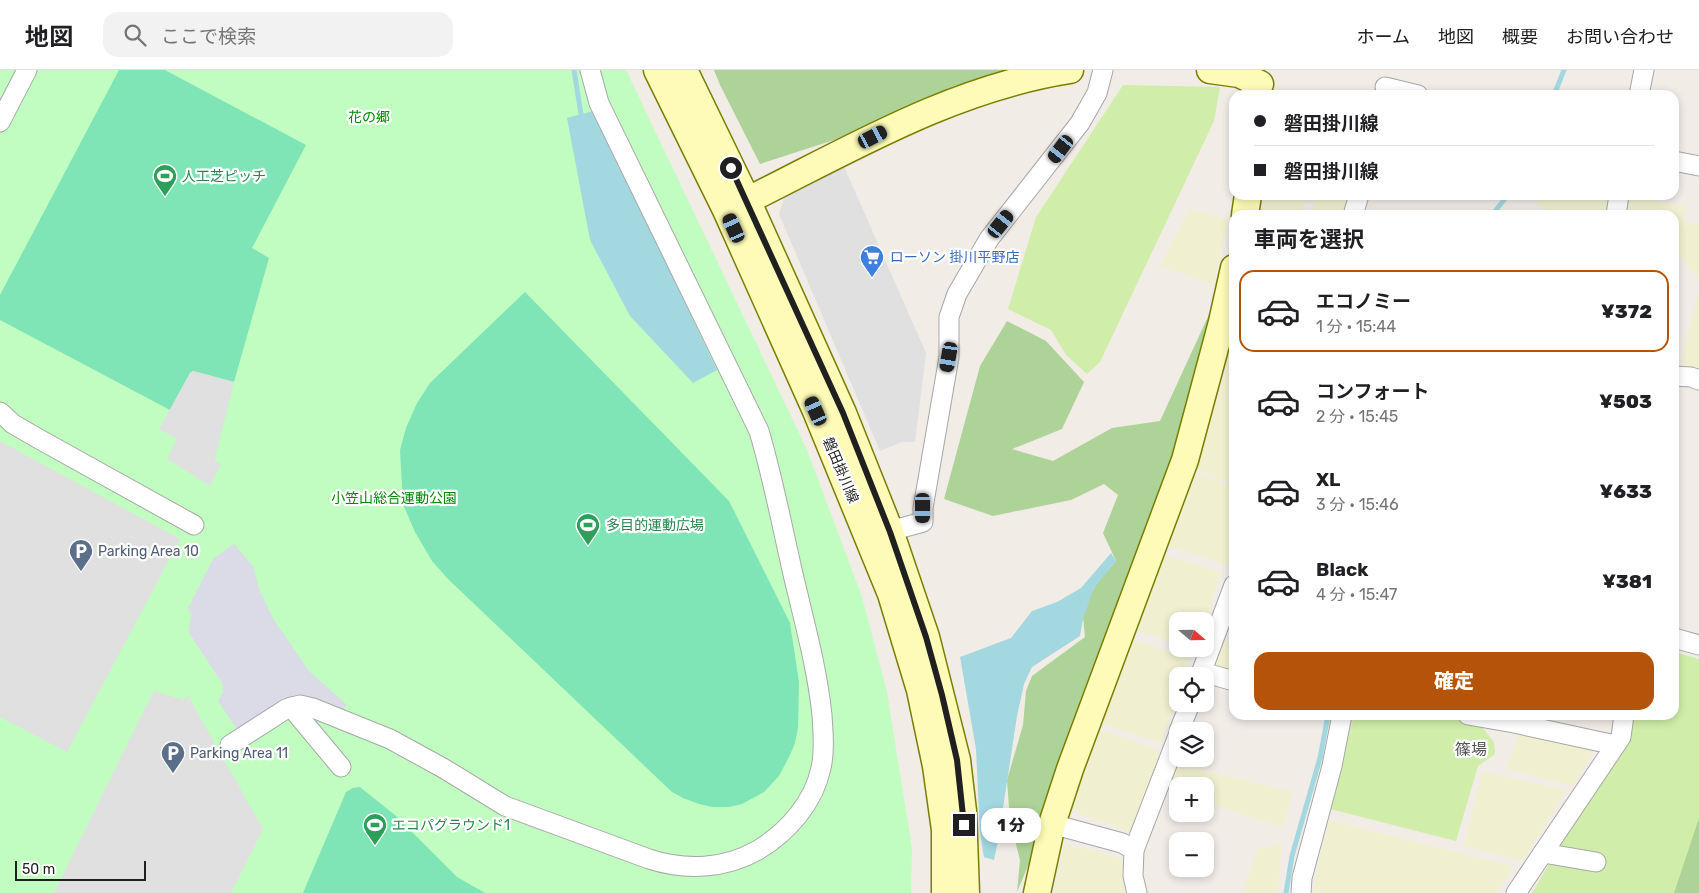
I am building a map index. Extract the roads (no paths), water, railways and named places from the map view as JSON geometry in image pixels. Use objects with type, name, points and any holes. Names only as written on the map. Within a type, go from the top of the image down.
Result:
[{"type":"main road","name":"磐田掛川線","points":[[657,70],[736,205],[843,413],[890,532],[926,637],[957,760],[963,811],[966,893]]},
{"type":"main road","name":"磐田掛川線","points":[[684,70],[824,429],[891,594],[920,690],[936,766],[945,830],[945,893]]},
{"type":"main road","points":[[736,205],[916,116],[1018,80],[1035,75],[1070,70]]},
{"type":"main road","points":[[1210,70],[1239,74],[1260,83]]},
{"type":"main road","points":[[1037,893],[1052,824],[1070,769],[1185,460],[1228,324]]},
{"type":"street","points":[[0,122],[27,70]]},
{"type":"street","points":[[230,745],[286,708],[300,705],[313,708],[390,739],[506,806],[664,864],[696,867],[716,865],[747,857],[765,846],[794,820],[806,805],[815,787],[823,755],[820,694],[811,644],[772,475],[759,431],[599,103],[590,70]]},
{"type":"street","points":[[890,532],[923,522],[923,508],[949,357],[949,317],[957,294],[989,239],[1080,123],[1097,93],[1103,70]]},
{"type":"street","points":[[1640,90],[1644,70]]},
{"type":"street","points":[[1385,84],[1403,90]]},
{"type":"street","points":[[1679,162],[1699,166]]},
{"type":"street","points":[[1679,376],[1692,377],[1699,380]]},
{"type":"street","points":[[0,412],[13,424],[194,525]]},
{"type":"street","points":[[1204,667],[1229,598]]},
{"type":"street","points":[[1679,639],[1699,645]]},
{"type":"street","points":[[1214,677],[1229,681]]},
{"type":"street","points":[[291,707],[341,767]]},
{"type":"street","points":[[1301,893],[1302,878],[1332,766],[1341,720]]},
{"type":"street","points":[[1516,720],[1615,745]]},
{"type":"street","points":[[1516,893],[1621,737],[1623,720]]},
{"type":"street","points":[[1137,893],[1133,876],[1134,850],[1169,759]]},
{"type":"street","points":[[1052,824],[1122,843],[1134,850]]},
{"type":"street","points":[[1543,853],[1596,862]]},
{"type":"water","points":[[593,111],[717,370],[693,383],[630,316],[590,240],[567,118]]},
{"type":"water","points":[[1111,553],[1116,561],[1094,588],[1083,619],[1080,636],[1032,667],[1024,684],[1017,716],[994,860],[984,857],[980,833],[976,749],[960,657],[1011,638],[1032,611],[1057,602],[1081,588]]},
{"type":"waterway","points":[[574,70],[581,114]]},
{"type":"waterway","points":[[1556,90],[1564,70]]},
{"type":"waterway","points":[[1496,210],[1504,200]]},
{"type":"waterway","points":[[1286,893],[1292,856],[1320,758],[1327,720]]},
{"type":"place","name":"人工芝ピッチ","points":[[165,197]]},
{"type":"place","name":"ローソン 掛川平野店","points":[[872,278]]},
{"type":"place","name":"多目的運動広場","points":[[588,546]]},
{"type":"place","name":"Parking Area 10","points":[[81,572]]},
{"type":"place","name":"Parking Area 11","points":[[173,774]]},
{"type":"place","name":"エコパグラウンド1","points":[[375,846]]},
{"type":"district","name":"篠場","points":[[1471,749]]},
{"type":"park label","name":"花の郷","points":[[369,117]]},
{"type":"park label","name":"小笠山総合運動公園","points":[[394,498]]}]
